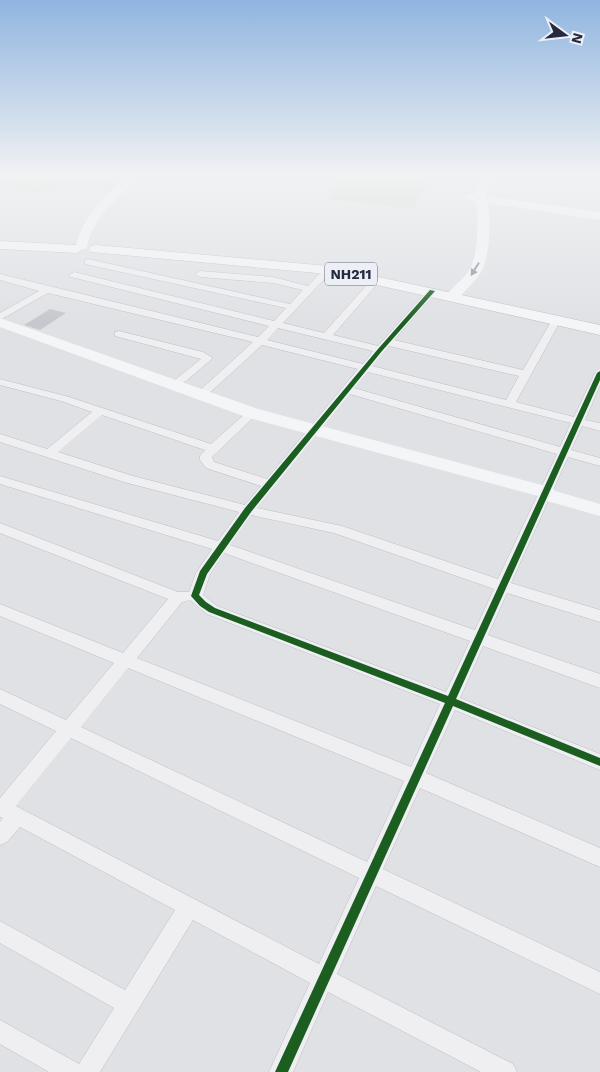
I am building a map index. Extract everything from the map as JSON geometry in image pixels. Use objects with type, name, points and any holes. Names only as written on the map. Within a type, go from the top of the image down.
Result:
[{"type":"main road","points":[[89,224],[86,229],[89,253]]},
{"type":"main road","points":[[89,253],[99,224]]},
{"type":"main road","points":[[468,246],[472,224]]},
{"type":"main road","points":[[442,294],[475,271],[479,262],[483,224]]},
{"type":"main road","name":"NH211","points":[[0,245],[328,270],[600,330]]},
{"type":"main road","points":[[442,294],[464,266]]},
{"type":"main road","points":[[0,322],[252,413],[546,492],[547,495],[600,510]]},
{"type":"street","points":[[0,317],[66,285],[89,253],[292,307]]},
{"type":"street","points":[[202,395],[260,341],[328,270]]},
{"type":"street","points":[[200,274],[273,280],[310,289]]},
{"type":"street","points":[[0,277],[66,285],[276,324],[326,336],[526,374]]},
{"type":"street","points":[[326,336],[376,280]]},
{"type":"street","points":[[66,285],[260,341],[600,426]]},
{"type":"street","points":[[0,836],[7,810],[69,728],[126,661],[187,596],[248,510],[384,346],[442,294]]},
{"type":"street","points":[[509,404],[556,320]]},
{"type":"street","points":[[119,334],[199,354],[208,358],[175,385]]},
{"type":"street","points":[[280,1072],[600,373]]},
{"type":"street","points":[[0,382],[65,399],[213,448]]},
{"type":"street","points":[[348,390],[600,462]]},
{"type":"street","points":[[49,454],[100,411]]},
{"type":"street","points":[[252,413],[213,448],[206,456],[206,460],[210,465],[270,484]]},
{"type":"street","points":[[0,438],[130,479],[248,510],[336,528],[502,586],[600,616]]},
{"type":"street","points":[[0,480],[221,547],[600,680]]},
{"type":"street","points":[[0,528],[158,591],[187,596],[212,610],[450,701],[600,762]]},
{"type":"street","points":[[0,610],[415,777],[600,858]]},
{"type":"street","points":[[0,696],[600,983]]},
{"type":"street","points":[[7,810],[323,978],[505,1072]]},
{"type":"street","points":[[87,1072],[189,907]]},
{"type":"street","points":[[0,931],[129,1004]]},
{"type":"street","points":[[0,1031],[71,1072]]},
{"type":"building","points":[[50,309],[66,313],[40,330],[24,325]]},
{"type":"cycle path","points":[[432,291],[380,350],[248,510],[203,573],[195,596],[212,610],[450,701],[600,762]]},
{"type":"cycle path","points":[[281,1072],[600,373]]}]
